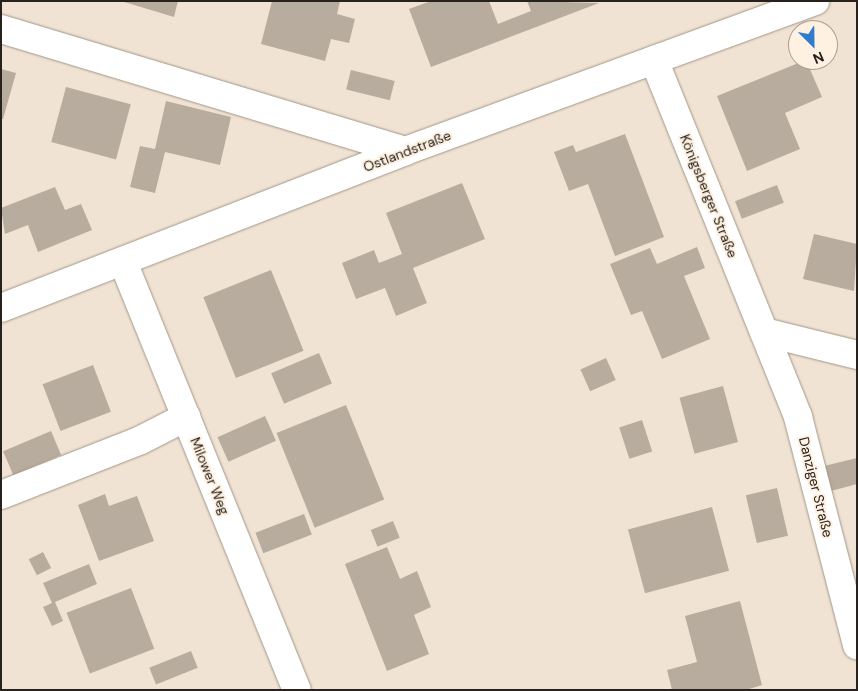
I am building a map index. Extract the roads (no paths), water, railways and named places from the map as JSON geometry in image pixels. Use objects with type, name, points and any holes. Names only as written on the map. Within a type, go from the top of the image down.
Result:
[{"type":"street","name":"Ostlandstraße","points":[[1,308],[405,152],[814,1]]},
{"type":"street","points":[[1,29],[405,152]]},
{"type":"street","name":"Königsberger Straße","points":[[654,60],[764,332]]},
{"type":"street","name":"Milower Weg","points":[[122,262],[297,690]]},
{"type":"street","points":[[764,332],[857,355]]},
{"type":"street","name":"Danziger Straße","points":[[764,332],[798,417],[857,645]]},
{"type":"street","points":[[1,495],[141,440],[186,417]]}]
